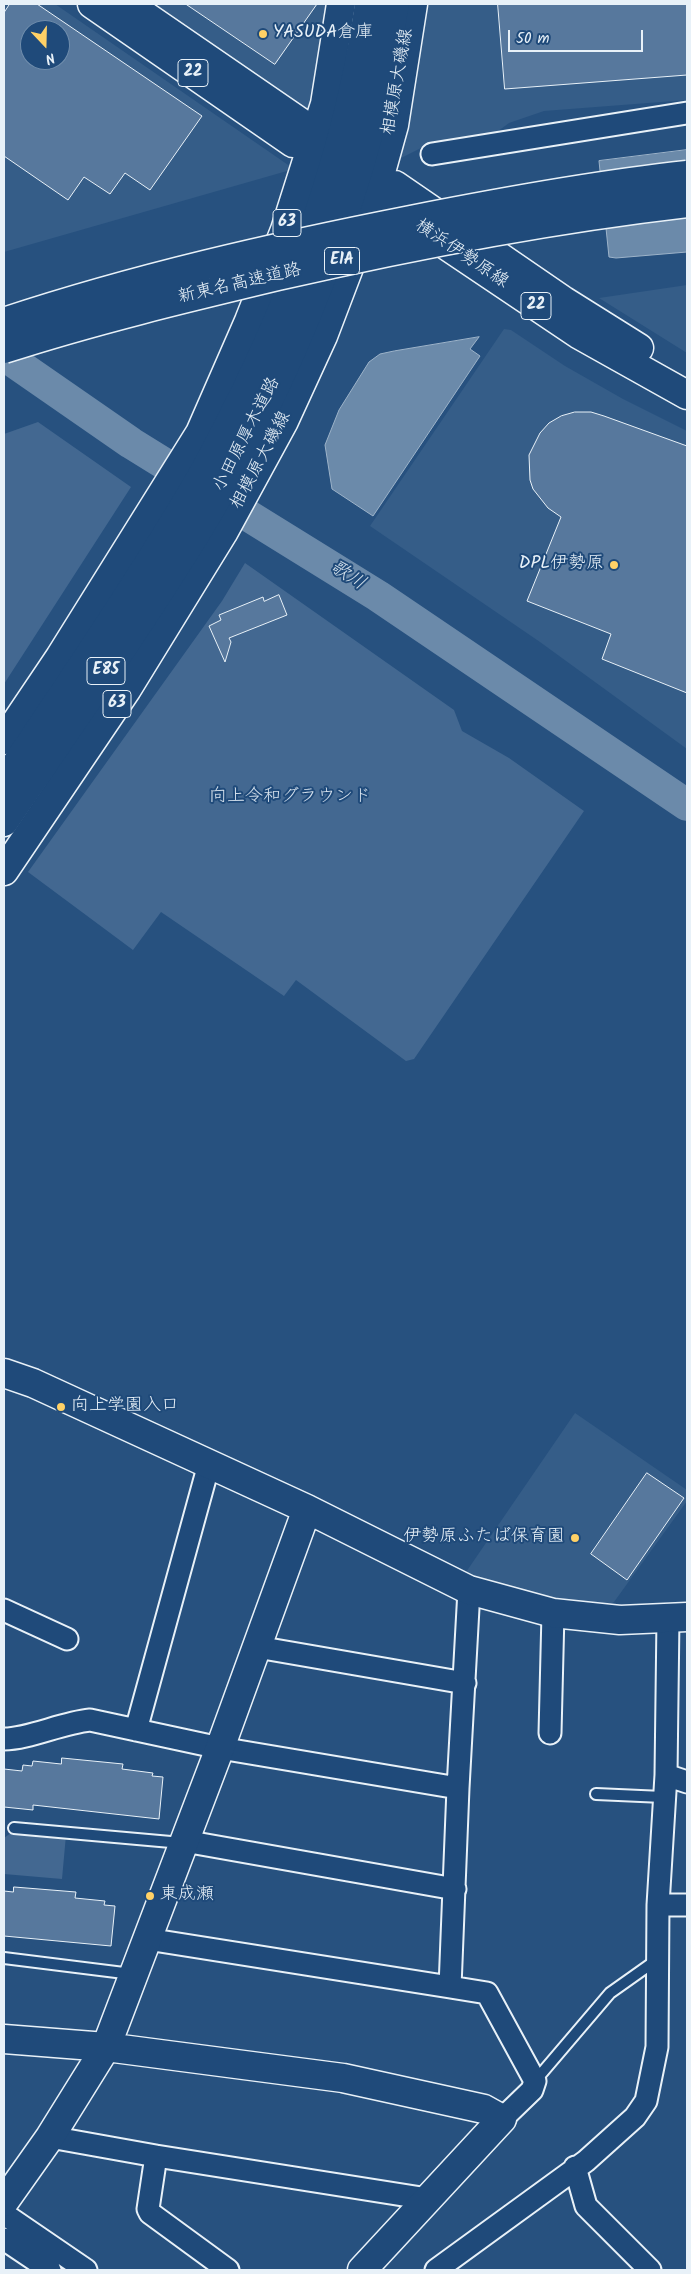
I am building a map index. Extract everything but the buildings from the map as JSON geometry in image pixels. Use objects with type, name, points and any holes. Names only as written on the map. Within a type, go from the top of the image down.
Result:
[{"type":"main road","name":"22","points":[[92,4],[297,132],[128,4]]},
{"type":"main road","name":"相模原大磯線","points":[[228,454],[249,322],[285,230],[325,104],[341,4]]},
{"type":"main road","name":"小田原厚木道路","points":[[228,454],[262,354],[304,255],[336,158],[356,80],[369,4]]},
{"type":"main road","name":"小田原厚木道路","points":[[4,822],[109,666],[228,454],[290,355],[332,253],[358,173],[382,84],[395,4]]},
{"type":"main road","name":"相模原大磯線","points":[[4,871],[128,689],[195,511],[228,454],[323,336],[369,215],[394,125],[413,4]]},
{"type":"main road","name":"新東名高速道路","points":[[4,322],[182,270],[346,233],[499,203],[687,175]]},
{"type":"main road","name":"横浜伊勢原線","points":[[687,374],[591,319],[392,196],[578,334],[687,395]]},
{"type":"main road","name":"新東名高速道路","points":[[4,349],[190,296],[344,261],[507,229],[687,203]]},
{"type":"main road","name":"相模原大磯線","points":[[4,740],[195,511]]},
{"type":"main road","name":"小田原厚木道路","points":[[4,782],[94,650],[195,511]]},
{"type":"main road","points":[[4,1374],[33,1383],[307,1509],[469,1590],[553,1613],[620,1620],[678,1618]]},
{"type":"main road","points":[[4,2202],[50,2137],[106,2047],[220,1748],[307,1509]]},
{"type":"main road","points":[[4,2039],[106,2047],[343,2078],[484,2109],[502,2119],[362,2270]]},
{"type":"street","points":[[432,154],[687,113]]},
{"type":"street","points":[[136,1730],[209,1464]]},
{"type":"street","points":[[450,1988],[458,1788],[469,1590]]},
{"type":"street","points":[[4,1610],[67,1639]]},
{"type":"street","points":[[546,1721],[553,1613]]},
{"type":"street","points":[[442,2269],[619,2133],[635,2117],[646,2101],[657,2047],[658,1904],[678,1618]]},
{"type":"street","points":[[257,1647],[465,1683]]},
{"type":"street","points":[[4,1738],[15,1739],[68,1723],[90,1720],[220,1748],[458,1788]]},
{"type":"street","points":[[666,1775],[687,1782]]},
{"type":"street","points":[[183,1842],[455,1889]]},
{"type":"street","points":[[658,1904],[687,1905]]},
{"type":"street","points":[[147,1939],[487,1993],[535,2081],[532,2090],[502,2119]]},
{"type":"street","points":[[50,2137],[156,2156],[428,2199]]},
{"type":"street","points":[[156,2156],[148,2209],[150,2213],[228,2270]]},
{"type":"street","points":[[575,2167],[586,2206],[650,2270]]},
{"type":"street","points":[[4,2214],[86,2270]]},
{"type":"street","points":[[4,2239],[50,2270]]},
{"type":"lane","points":[[596,1794],[664,1797]]},
{"type":"lane","points":[[14,1828],[183,1842]]},
{"type":"lane","points":[[4,1958],[133,1974]]},
{"type":"lane","points":[[535,2081],[610,1993],[658,1960]]},
{"type":"shaded area","points":[[4,4],[55,4],[294,169],[4,252]]},
{"type":"shaded area","points":[[152,4],[329,4],[311,116]]},
{"type":"shaded area","points":[[427,4],[687,4],[687,100],[544,111],[509,123],[494,134],[449,145],[431,143],[395,161]]},
{"type":"shaded area","points":[[687,150],[687,252],[609,257],[599,161]]},
{"type":"shaded area","points":[[687,285],[687,353],[599,298]]},
{"type":"shaded area","points":[[504,329],[511,330],[565,366],[623,399],[687,431],[687,749],[540,642],[370,526]]},
{"type":"shaded area","points":[[479,337],[470,349],[480,356],[373,516],[332,489],[325,445],[339,410],[369,362],[380,354]]},
{"type":"shaded area","name":"伊勢原ふたば保育園","points":[[575,1413],[687,1490],[687,1501],[614,1602],[607,1606],[553,1599],[464,1575]]},
{"type":"green space","points":[[38,422],[131,487],[4,684],[4,434]]},
{"type":"green space","name":"向上令和グラウンド","points":[[245,563],[454,710],[462,731],[509,758],[584,811],[414,1059],[406,1061],[296,980],[284,996],[161,912],[133,950],[28,872],[222,601]]},
{"type":"green space","points":[[15,1830],[66,1835],[62,1879],[4,1874],[4,1838]]},
{"type":"waterway","name":"歌川","points":[[4,355],[131,443],[378,596],[687,805]]},
{"type":"place","name":"YASUDA倉庫","points":[[263,34]]},
{"type":"place","name":"DPL伊勢原","points":[[614,565]]},
{"type":"place","name":"向上学園入口","points":[[61,1407]]},
{"type":"place","name":"伊勢原ふたば保育園","points":[[575,1538]]},
{"type":"place","name":"東成瀬","points":[[150,1896]]}]
